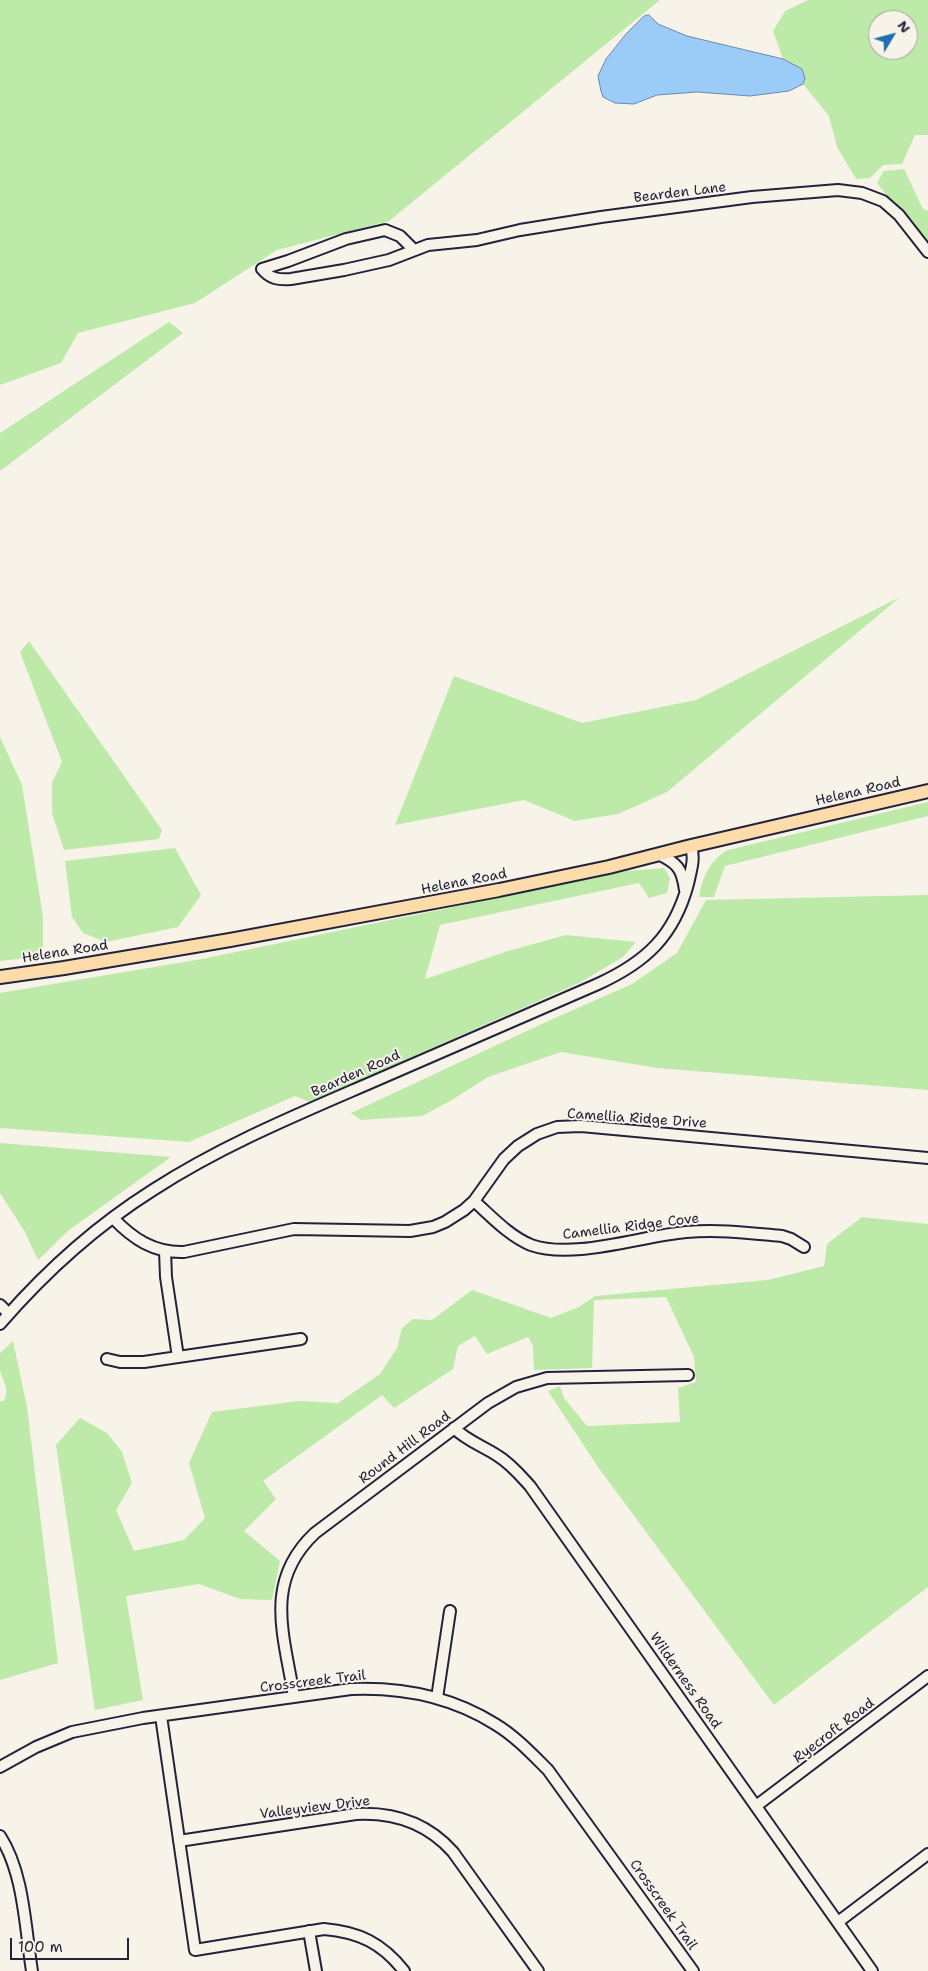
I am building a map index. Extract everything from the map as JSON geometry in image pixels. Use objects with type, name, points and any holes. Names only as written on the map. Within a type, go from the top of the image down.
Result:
[{"type":"main road","name":"Helena Road","points":[[0,977],[82,966],[406,908],[576,874],[928,791]]},
{"type":"street","name":"Bearden Lane","points":[[414,250],[400,236],[385,230],[346,239],[262,269],[268,276],[283,280],[291,279],[389,260],[428,245],[477,240],[520,230],[752,197],[838,190],[862,193],[877,198],[892,207],[928,252]]},
{"type":"street","name":"Bearden Road","points":[[0,1324],[59,1263],[113,1218],[179,1174],[266,1128],[614,976],[643,958],[661,940],[677,915],[685,894],[693,860],[691,846]]},
{"type":"street","points":[[658,854],[678,865],[682,872],[685,894]]},
{"type":"street","name":"Camellia Ridge Drive","points":[[165,1251],[184,1252],[294,1229],[420,1230],[445,1222],[464,1210],[474,1201],[504,1159],[518,1146],[542,1132],[557,1127],[569,1126],[666,1133],[928,1158]]},
{"type":"street","name":"Camellia Ridge Cove","points":[[474,1201],[522,1240],[554,1250],[580,1249],[677,1233],[718,1231],[782,1236],[804,1247]]},
{"type":"street","points":[[113,1218],[141,1242],[165,1251],[166,1277],[178,1356]]},
{"type":"street","points":[[0,1305],[9,1314]]},
{"type":"street","points":[[107,1359],[120,1362],[144,1362],[301,1339]]},
{"type":"street","name":"Round Hill Road","points":[[294,1696],[281,1604],[285,1577],[293,1559],[315,1533],[454,1428],[501,1395],[516,1388],[539,1380],[575,1376],[688,1375]]},
{"type":"street","name":"Wilderness Road","points":[[454,1428],[462,1436],[499,1456],[516,1470],[530,1486],[872,1971]]},
{"type":"street","points":[[437,1698],[450,1611]]},
{"type":"street","name":"Ryecroft Road","points":[[756,1806],[928,1676]]},
{"type":"street","name":"Crosscreek Trail","points":[[0,1767],[36,1747],[72,1732],[114,1722],[294,1696],[369,1688],[399,1690],[437,1698],[468,1709],[495,1723],[522,1744],[548,1770],[693,1971]]},
{"type":"street","points":[[161,1716],[195,1950],[309,1931],[338,1930],[361,1936],[376,1944],[388,1953],[404,1971]]},
{"type":"street","name":"Valleyview Drive","points":[[179,1841],[356,1814],[378,1814],[406,1820],[428,1831],[444,1842],[453,1852],[538,1971]]},
{"type":"street","points":[[0,1836],[9,1851],[17,1873],[32,1971]]},
{"type":"street","points":[[838,1922],[928,1854]]},
{"type":"street","points":[[309,1931],[316,1971]]},
{"type":"green space","points":[[0,0],[660,0],[389,221],[277,250],[195,303],[78,333],[61,363],[0,385]]},
{"type":"green space","points":[[808,0],[928,0],[928,135],[915,135],[902,164],[883,165],[870,178],[856,179],[837,147],[829,116],[803,84],[805,78],[802,69],[783,59],[773,31],[785,11]]},
{"type":"green space","points":[[904,169],[923,209],[928,211],[928,248],[877,183],[884,171]]},
{"type":"green space","points":[[169,322],[183,333],[0,471],[0,433]]},
{"type":"green space","points":[[900,597],[667,792],[618,814],[575,821],[524,800],[395,825],[454,676],[582,723],[696,700]]},
{"type":"green space","points":[[29,641],[162,830],[159,839],[64,850],[52,813],[52,782],[62,762],[20,652]]},
{"type":"green space","points":[[0,737],[22,785],[43,917],[43,956],[0,961]]},
{"type":"green space","points":[[928,802],[928,816],[725,866],[714,897],[699,897],[708,870],[721,854],[728,850]]},
{"type":"green space","points":[[175,848],[201,895],[178,927],[106,942],[83,933],[72,917],[65,861]]},
{"type":"green space","points":[[664,868],[670,878],[667,893],[649,898],[639,883],[440,925],[425,979],[508,951],[566,935],[636,942],[623,957],[579,983],[310,1102],[295,1096],[189,1142],[0,1128],[0,993],[202,959],[627,871]]},
{"type":"green space","points":[[928,895],[928,1090],[657,1068],[561,1052],[488,1077],[422,1116],[361,1120],[351,1113],[632,984],[677,953],[706,900]]},
{"type":"green space","points":[[0,1143],[171,1157],[69,1230],[38,1260],[25,1232],[0,1193]]},
{"type":"green space","points":[[862,1217],[928,1224],[928,1587],[774,1705],[598,1467],[548,1391],[560,1386],[564,1398],[587,1426],[680,1422],[678,1388],[696,1382],[694,1357],[666,1297],[594,1300],[592,1368],[534,1370],[533,1346],[528,1337],[487,1354],[475,1336],[458,1346],[453,1369],[394,1408],[382,1395],[263,1481],[276,1499],[244,1531],[280,1561],[272,1600],[240,1599],[199,1584],[126,1596],[143,1700],[95,1710],[56,1445],[80,1418],[107,1433],[122,1452],[132,1483],[116,1510],[134,1551],[184,1540],[205,1518],[189,1463],[212,1412],[299,1401],[338,1403],[380,1374],[397,1348],[402,1328],[413,1319],[432,1320],[472,1290],[551,1318],[579,1307],[595,1296],[768,1280],[824,1266],[827,1244]]},
{"type":"green space","points":[[13,1341],[27,1407],[58,1663],[0,1680],[0,1401],[4,1401],[6,1392],[0,1370],[0,1353]]},
{"type":"water","points":[[649,15],[658,24],[687,36],[783,59],[802,69],[805,78],[803,84],[789,91],[750,96],[697,92],[657,95],[634,104],[615,103],[603,97],[598,76],[606,59],[626,34],[644,16]]}]
